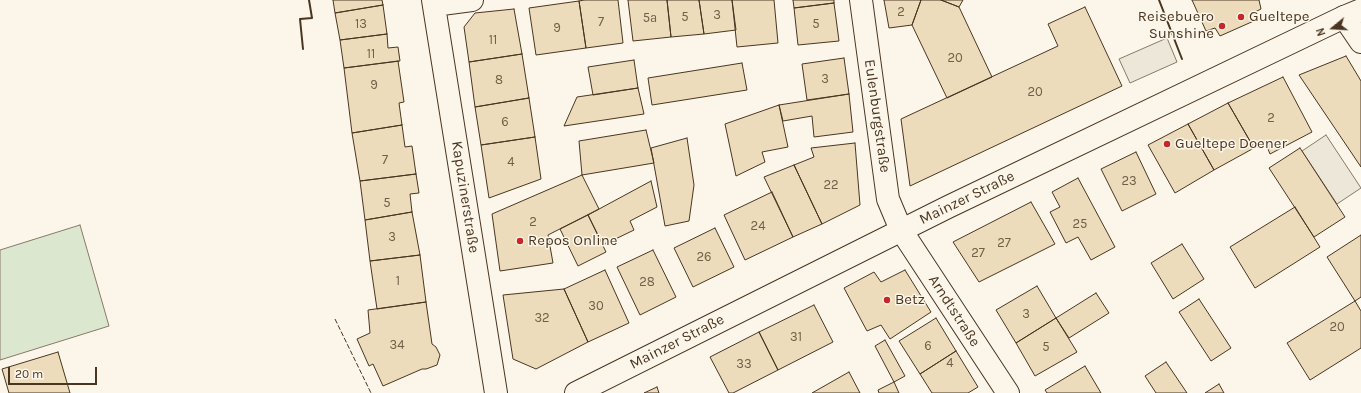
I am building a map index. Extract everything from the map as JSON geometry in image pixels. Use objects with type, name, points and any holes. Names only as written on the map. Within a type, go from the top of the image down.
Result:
[{"type":"street","points":[[434,3],[472,0]]},
{"type":"street","name":"Eulenburgstraße","points":[[861,0],[888,199],[901,230]]},
{"type":"street","name":"Kapuzinerstraße","points":[[434,3],[496,393]]},
{"type":"street","points":[[1353,13],[1361,42]]},
{"type":"street","name":"Mainzer Straße","points":[[576,393],[901,230],[1353,13]]},
{"type":"street","name":"Arndtstraße","points":[[901,230],[1008,393]]},
{"type":"green space","points":[[80,225],[109,326],[0,360],[0,250]]},
{"type":"shaded area","points":[[1167,38],[1177,62],[1130,83],[1119,59]]},
{"type":"shaded area","points":[[1326,135],[1361,188],[1337,204],[1302,151]]},
{"type":"building","points":[[333,0],[382,0],[383,5],[335,13]]},
{"type":"building","points":[[618,0],[623,43],[586,48],[579,1]]},
{"type":"building","points":[[628,0],[667,0],[671,37],[633,41]]},
{"type":"building","points":[[667,0],[699,0],[704,34],[671,37]]},
{"type":"building","points":[[699,0],[732,0],[736,30],[704,34]]},
{"type":"building","points":[[732,0],[774,0],[778,43],[737,47]]},
{"type":"building","points":[[793,0],[834,0],[834,3],[794,8]]},
{"type":"building","points":[[884,0],[921,0],[912,25],[889,28]]},
{"type":"building","points":[[921,0],[941,0],[959,7],[992,77],[947,98],[912,25]]},
{"type":"building","points":[[941,0],[963,0],[959,7]]},
{"type":"building","points":[[1192,0],[1259,0],[1261,9],[1253,13],[1256,20],[1220,36],[1215,28],[1206,31]]},
{"type":"building","points":[[579,1],[586,48],[536,55],[529,8]]},
{"type":"building","points":[[834,3],[839,41],[798,45],[794,8]]},
{"type":"building","points":[[383,5],[387,34],[340,40],[335,13]]},
{"type":"building","points":[[1085,7],[1122,86],[910,186],[901,119],[1058,46],[1048,24]]},
{"type":"building","points":[[514,9],[522,54],[469,62],[464,27],[475,13]]},
{"type":"building","points":[[387,34],[388,48],[398,47],[400,61],[344,68],[340,40]]},
{"type":"building","points":[[522,54],[529,98],[475,107],[469,62]]},
{"type":"building","points":[[1346,56],[1361,81],[1361,167],[1299,75]]},
{"type":"building","points":[[844,58],[849,94],[807,100],[802,64]]},
{"type":"building","points":[[634,60],[638,88],[593,95],[588,67]]},
{"type":"building","points":[[398,61],[404,102],[399,103],[402,125],[352,133],[344,68]]},
{"type":"building","points":[[742,63],[747,90],[652,105],[648,78]]},
{"type":"building","points":[[1283,77],[1312,132],[1270,154],[1266,144],[1254,148],[1228,103]]},
{"type":"building","points":[[638,88],[644,114],[564,126],[577,97]]},
{"type":"building","points":[[849,94],[853,132],[814,137],[812,116],[783,121],[779,105]]},
{"type":"building","points":[[529,98],[535,137],[481,145],[475,107]]},
{"type":"building","points":[[1228,103],[1254,148],[1214,170],[1188,124]]},
{"type":"building","points":[[779,105],[788,147],[762,152],[765,162],[736,176],[725,124]]},
{"type":"building","points":[[1188,124],[1214,170],[1175,193],[1148,145]]},
{"type":"building","points":[[402,125],[405,147],[412,146],[416,174],[360,181],[352,133]]},
{"type":"building","points":[[646,130],[654,163],[582,175],[579,141]]},
{"type":"building","points":[[535,137],[541,179],[489,198],[481,145]]},
{"type":"building","points":[[687,138],[694,185],[689,221],[665,226],[651,148]]},
{"type":"building","points":[[855,143],[860,205],[822,224],[794,165],[814,157],[811,148]]},
{"type":"building","points":[[1300,148],[1345,217],[1314,237],[1269,168]]},
{"type":"building","points":[[1136,152],[1156,194],[1122,211],[1101,169]]},
{"type":"building","points":[[794,165],[822,224],[793,237],[764,177]]},
{"type":"building","points":[[416,174],[419,193],[410,194],[412,212],[365,220],[360,181]]},
{"type":"building","points":[[582,175],[599,209],[548,235],[553,263],[500,271],[492,214]]},
{"type":"building","points":[[1078,178],[1115,247],[1091,260],[1078,237],[1066,243],[1050,212],[1060,207],[1052,192]]},
{"type":"building","points":[[651,181],[657,207],[630,221],[634,230],[603,245],[588,215]]},
{"type":"building","points":[[772,192],[793,237],[745,260],[724,215]]},
{"type":"building","points":[[1031,202],[1055,244],[979,282],[953,242]]},
{"type":"building","points":[[1295,207],[1320,247],[1255,288],[1230,247]]},
{"type":"building","points":[[412,212],[420,255],[370,261],[365,220]]},
{"type":"building","points":[[588,215],[606,252],[578,266],[560,229]]},
{"type":"building","points":[[715,228],[734,267],[693,287],[674,248]]},
{"type":"building","points":[[1361,235],[1361,297],[1355,301],[1327,257]]},
{"type":"building","points":[[1182,244],[1204,279],[1173,299],[1151,263]]},
{"type":"building","points":[[653,250],[676,297],[640,315],[617,267]]},
{"type":"building","points":[[420,255],[426,302],[377,309],[370,261]]},
{"type":"building","points":[[605,270],[629,323],[588,342],[564,289]]},
{"type":"building","name":"Betz","points":[[905,270],[931,312],[890,339],[881,325],[867,331],[844,288],[874,272],[881,282]]},
{"type":"building","points":[[1037,286],[1056,318],[1016,343],[996,310]]},
{"type":"building","points":[[564,289],[588,342],[536,369],[513,359],[503,295]]},
{"type":"building","points":[[1096,293],[1109,313],[1069,338],[1056,318]]},
{"type":"building","points":[[1199,299],[1231,348],[1211,361],[1179,312]]},
{"type":"building","points":[[1355,301],[1361,311],[1361,348],[1310,380],[1287,343]]},
{"type":"building","points":[[426,302],[432,344],[436,347],[440,355],[437,365],[422,369],[383,386],[373,364],[369,366],[357,339],[370,333],[368,310]]},
{"type":"building","points":[[814,305],[833,342],[778,370],[759,332]]},
{"type":"building","points":[[936,318],[956,351],[920,374],[899,341]]},
{"type":"building","points":[[1056,318],[1077,352],[1035,376],[1016,343]]},
{"type":"building","points":[[759,332],[778,370],[733,393],[729,393],[710,357]]},
{"type":"building","points":[[885,340],[905,376],[894,382],[875,346]]},
{"type":"building","points":[[956,351],[978,387],[968,393],[932,393],[920,374]]},
{"type":"building","points":[[58,352],[70,393],[9,393],[2,369]]},
{"type":"building","points":[[1166,362],[1187,393],[1156,393],[1145,376]]},
{"type":"building","points":[[1085,366],[1101,393],[1047,393],[1045,390]]},
{"type":"building","points":[[849,372],[860,393],[812,393]]},
{"type":"building","points":[[894,382],[899,393],[879,393],[878,390]]},
{"type":"building","points":[[1219,384],[1224,393],[1205,393]]},
{"type":"building","points":[[657,387],[659,393],[644,393]]},
{"type":"fence","points":[[335,319],[371,393]]},
{"type":"wall","points":[[303,49],[300,19],[312,18],[309,0]]},
{"type":"wall","points":[[1159,0],[1182,59]]},
{"type":"place","name":"Gueltepe","points":[[1241,17]]},
{"type":"place","name":"Reisebuero Sunshine","points":[[1222,26]]},
{"type":"place","name":"Gueltepe Doener","points":[[1167,144]]},
{"type":"place","name":"Repos Online","points":[[520,241]]},
{"type":"place","name":"Betz","points":[[887,300]]}]
